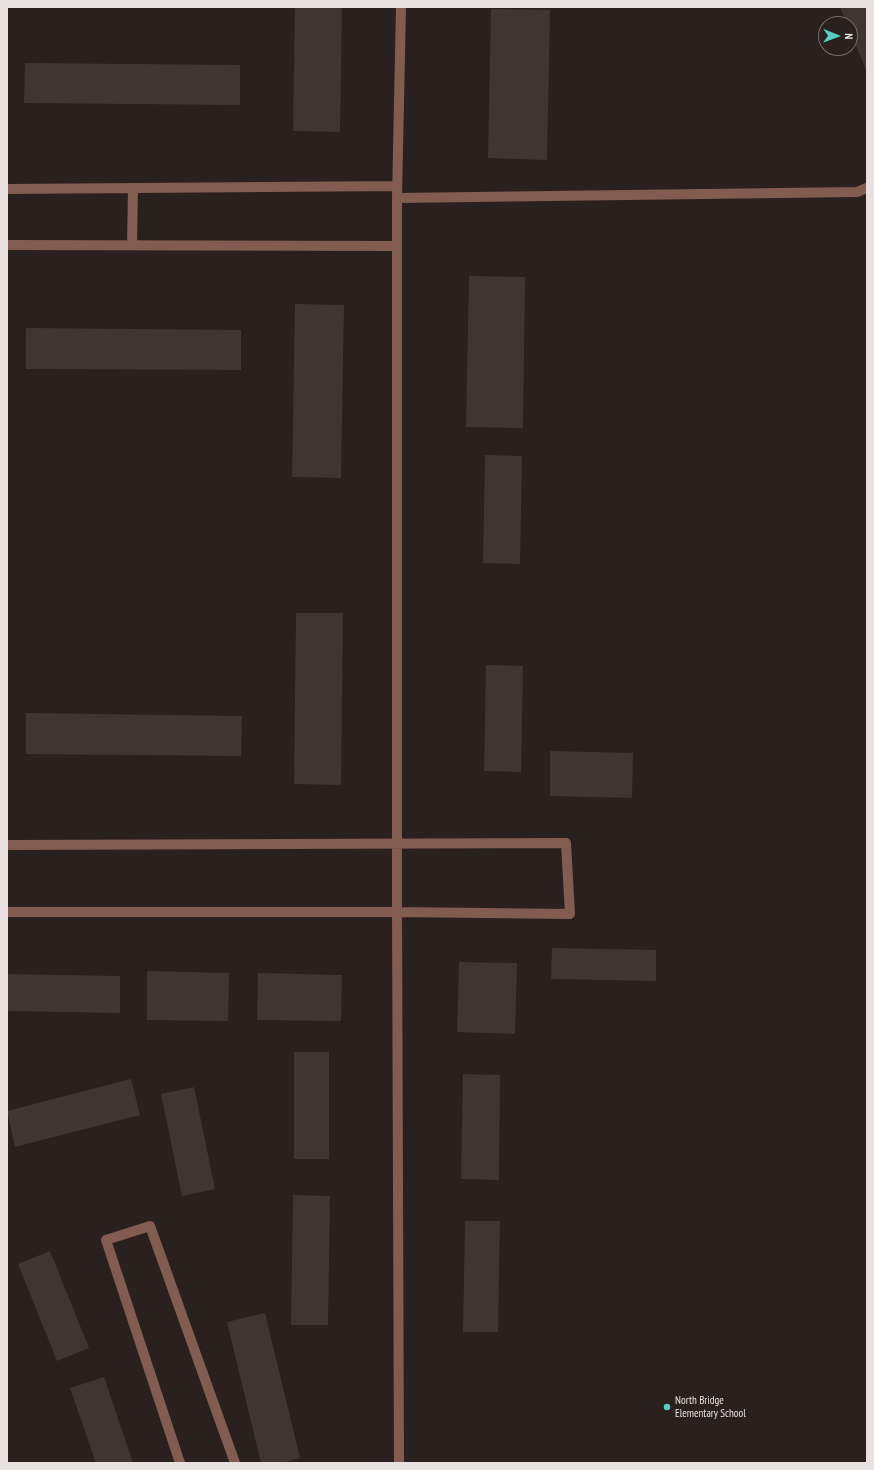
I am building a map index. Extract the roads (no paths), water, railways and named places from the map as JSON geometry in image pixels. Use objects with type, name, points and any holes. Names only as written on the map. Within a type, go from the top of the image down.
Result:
[{"type":"street","points":[[399,1463],[397,186],[401,7]]},
{"type":"street","points":[[7,189],[397,186]]},
{"type":"street","points":[[132,245],[133,188]]},
{"type":"street","points":[[397,198],[856,192],[867,188]]},
{"type":"street","points":[[7,245],[397,246]]},
{"type":"street","points":[[7,845],[566,843],[570,914],[397,912],[7,912]]},
{"type":"street","points":[[180,1463],[106,1240],[150,1226],[235,1463]]},
{"type":"place","name":"North Bridge Elementary School","points":[[667,1407]]}]
